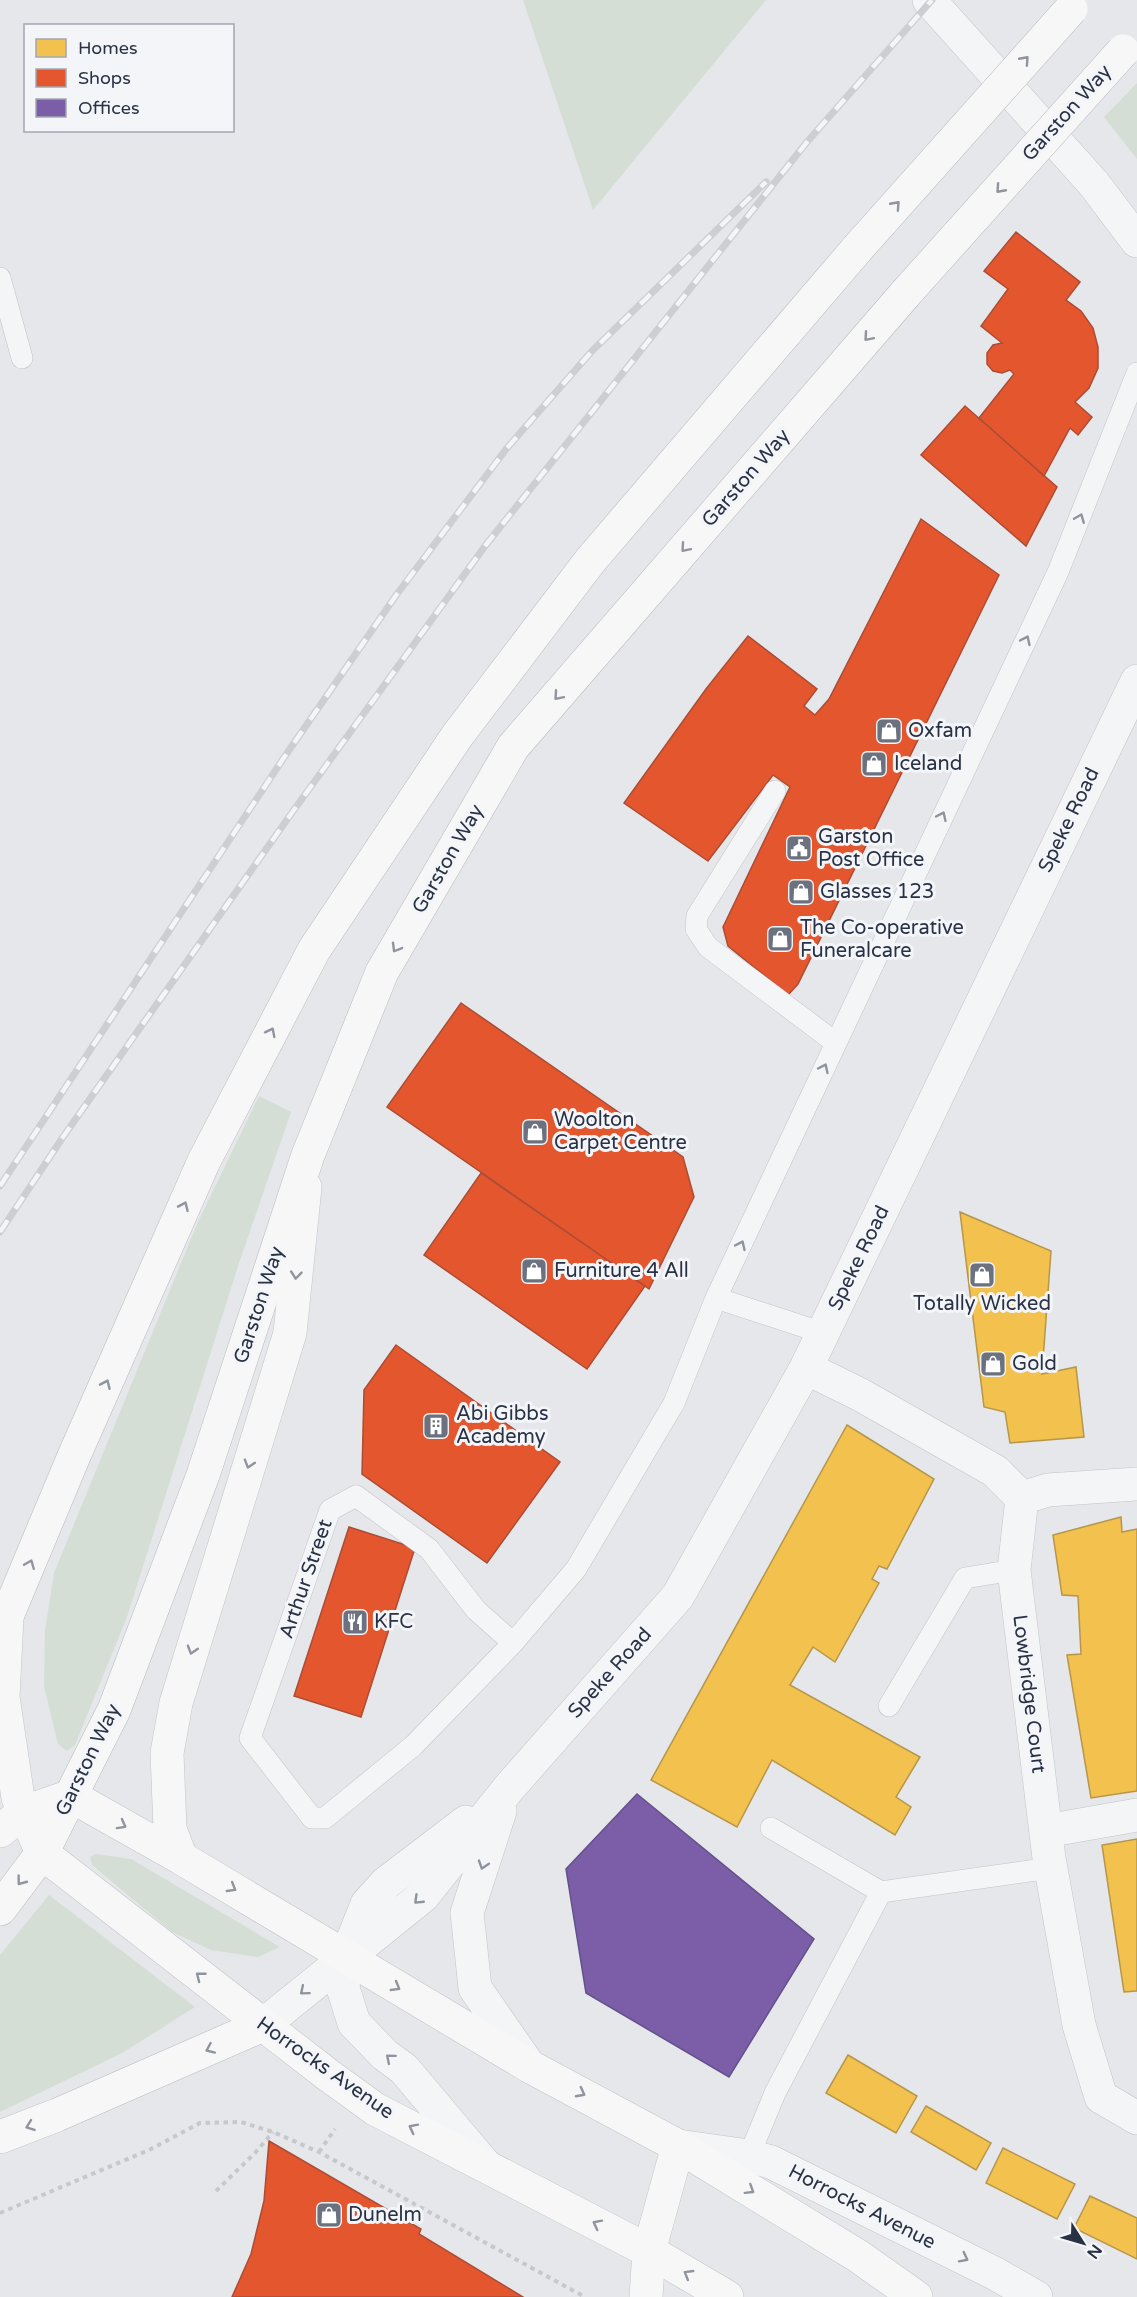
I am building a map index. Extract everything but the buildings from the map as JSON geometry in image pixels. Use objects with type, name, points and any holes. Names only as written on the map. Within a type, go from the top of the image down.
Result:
[{"type":"main road","points":[[12,1822],[18,1798],[3,1697],[4,1625],[74,1456],[204,1161],[314,950],[457,736],[590,561],[857,249],[1075,4]]},
{"type":"main road","name":"Garston Way","points":[[42,1853],[114,1710],[203,1475],[308,1155],[382,972],[513,747],[906,293],[1130,43]]},
{"type":"main road","points":[[182,1858],[170,1829],[167,1754],[176,1703],[290,1333],[308,1155]]},
{"type":"main road","points":[[12,1822],[71,1796]]},
{"type":"main road","name":"Horrocks Avenue","points":[[71,1796],[182,1858],[529,2066],[678,2146],[858,2256],[916,2297]]},
{"type":"main road","points":[[0,1908],[42,1853],[12,1822]]},
{"type":"main road","name":"Horrocks Avenue","points":[[42,1853],[375,2109],[649,2251],[727,2297]]},
{"type":"main road","points":[[0,2137],[57,2115],[263,2025]]},
{"type":"main road","points":[[646,2297],[649,2251],[678,2146]]},
{"type":"street","points":[[929,0],[1094,184],[1137,241]]},
{"type":"street","name":"Speke Road","points":[[263,2025],[423,1896],[507,1789],[678,1596],[806,1368],[1137,681]]},
{"type":"street","points":[[806,1368],[859,1394],[995,1471],[1022,1498],[1048,1490],[1137,1484]]},
{"type":"street","name":"Lowbridge Court","points":[[1022,1498],[1014,1570],[1051,1868],[1079,2025],[1101,2097],[1137,2118]]},
{"type":"street","name":"Speke Road","points":[[507,1789],[467,1913],[475,1988],[529,2066]]},
{"type":"street","points":[[1046,1831],[1137,1815]]},
{"type":"street","points":[[346,1957],[343,1988],[354,2023],[385,2055],[404,2070],[484,2164]]},
{"type":"street","name":"Horrocks Avenue","points":[[678,2146],[749,2156],[771,2162],[994,2273],[1036,2297]]},
{"type":"lane","points":[[0,278],[22,358]]},
{"type":"lane","points":[[513,1643],[576,1569],[674,1403],[716,1298],[1058,572],[1137,373]]},
{"type":"lane","points":[[775,790],[697,916],[696,929],[708,947],[836,1043]]},
{"type":"lane","points":[[716,1298],[823,1333]]},
{"type":"lane","name":"Arthur Street","points":[[356,1496],[429,1549],[476,1610],[513,1643],[413,1746],[325,1818],[312,1818],[250,1738],[330,1510],[356,1496]]},
{"type":"lane","points":[[889,1706],[965,1578],[1014,1570]]},
{"type":"lane","points":[[771,1828],[881,1892],[1051,1868]]},
{"type":"lane","points":[[749,2156],[775,2093],[881,1892]]},
{"type":"path","points":[[0,2213],[149,2150],[200,2123],[241,2122],[273,2132],[319,2152],[585,2297]]},
{"type":"path","points":[[216,2191],[273,2132]]},
{"type":"shaded area","points":[[523,0],[766,0],[593,210]]},
{"type":"shaded area","points":[[1137,83],[1137,159],[1104,117]]},
{"type":"shaded area","points":[[259,1096],[291,1112],[239,1263],[127,1617],[75,1745],[67,1751],[58,1744],[44,1686],[45,1631],[54,1573],[197,1224]]},
{"type":"shaded area","points":[[96,1854],[131,1859],[280,1947],[258,1957],[211,1950],[172,1932],[92,1865],[90,1857]]},
{"type":"shaded area","points":[[49,1895],[195,2007],[122,2053],[0,2112],[0,1955]]},
{"type":"railway","points":[[0,1232],[63,1137],[291,814],[485,546],[807,142],[932,0]]},
{"type":"railway","points":[[0,1186],[283,759],[397,594],[507,448],[592,351],[766,182]]},
{"type":"place","name":"Oxfam","points":[[889,731]]},
{"type":"place","name":"Iceland","points":[[874,764]]},
{"type":"place","name":"Garston Post Office","points":[[799,848]]},
{"type":"place","name":"Glasses 123","points":[[801,892]]},
{"type":"place","name":"The Co-operative Funeralcare","points":[[780,939]]},
{"type":"place","name":"Woolton Carpet Centre","points":[[535,1132]]},
{"type":"place","name":"Furniture 4 All","points":[[534,1271]]},
{"type":"place","name":"Totally Wicked","points":[[982,1275]]},
{"type":"place","name":"Gold","points":[[993,1364]]},
{"type":"place","name":"Abi Gibbs Academy","points":[[436,1426]]},
{"type":"place","name":"KFC","points":[[355,1622]]},
{"type":"place","name":"Dunelm","points":[[329,2215]]}]
